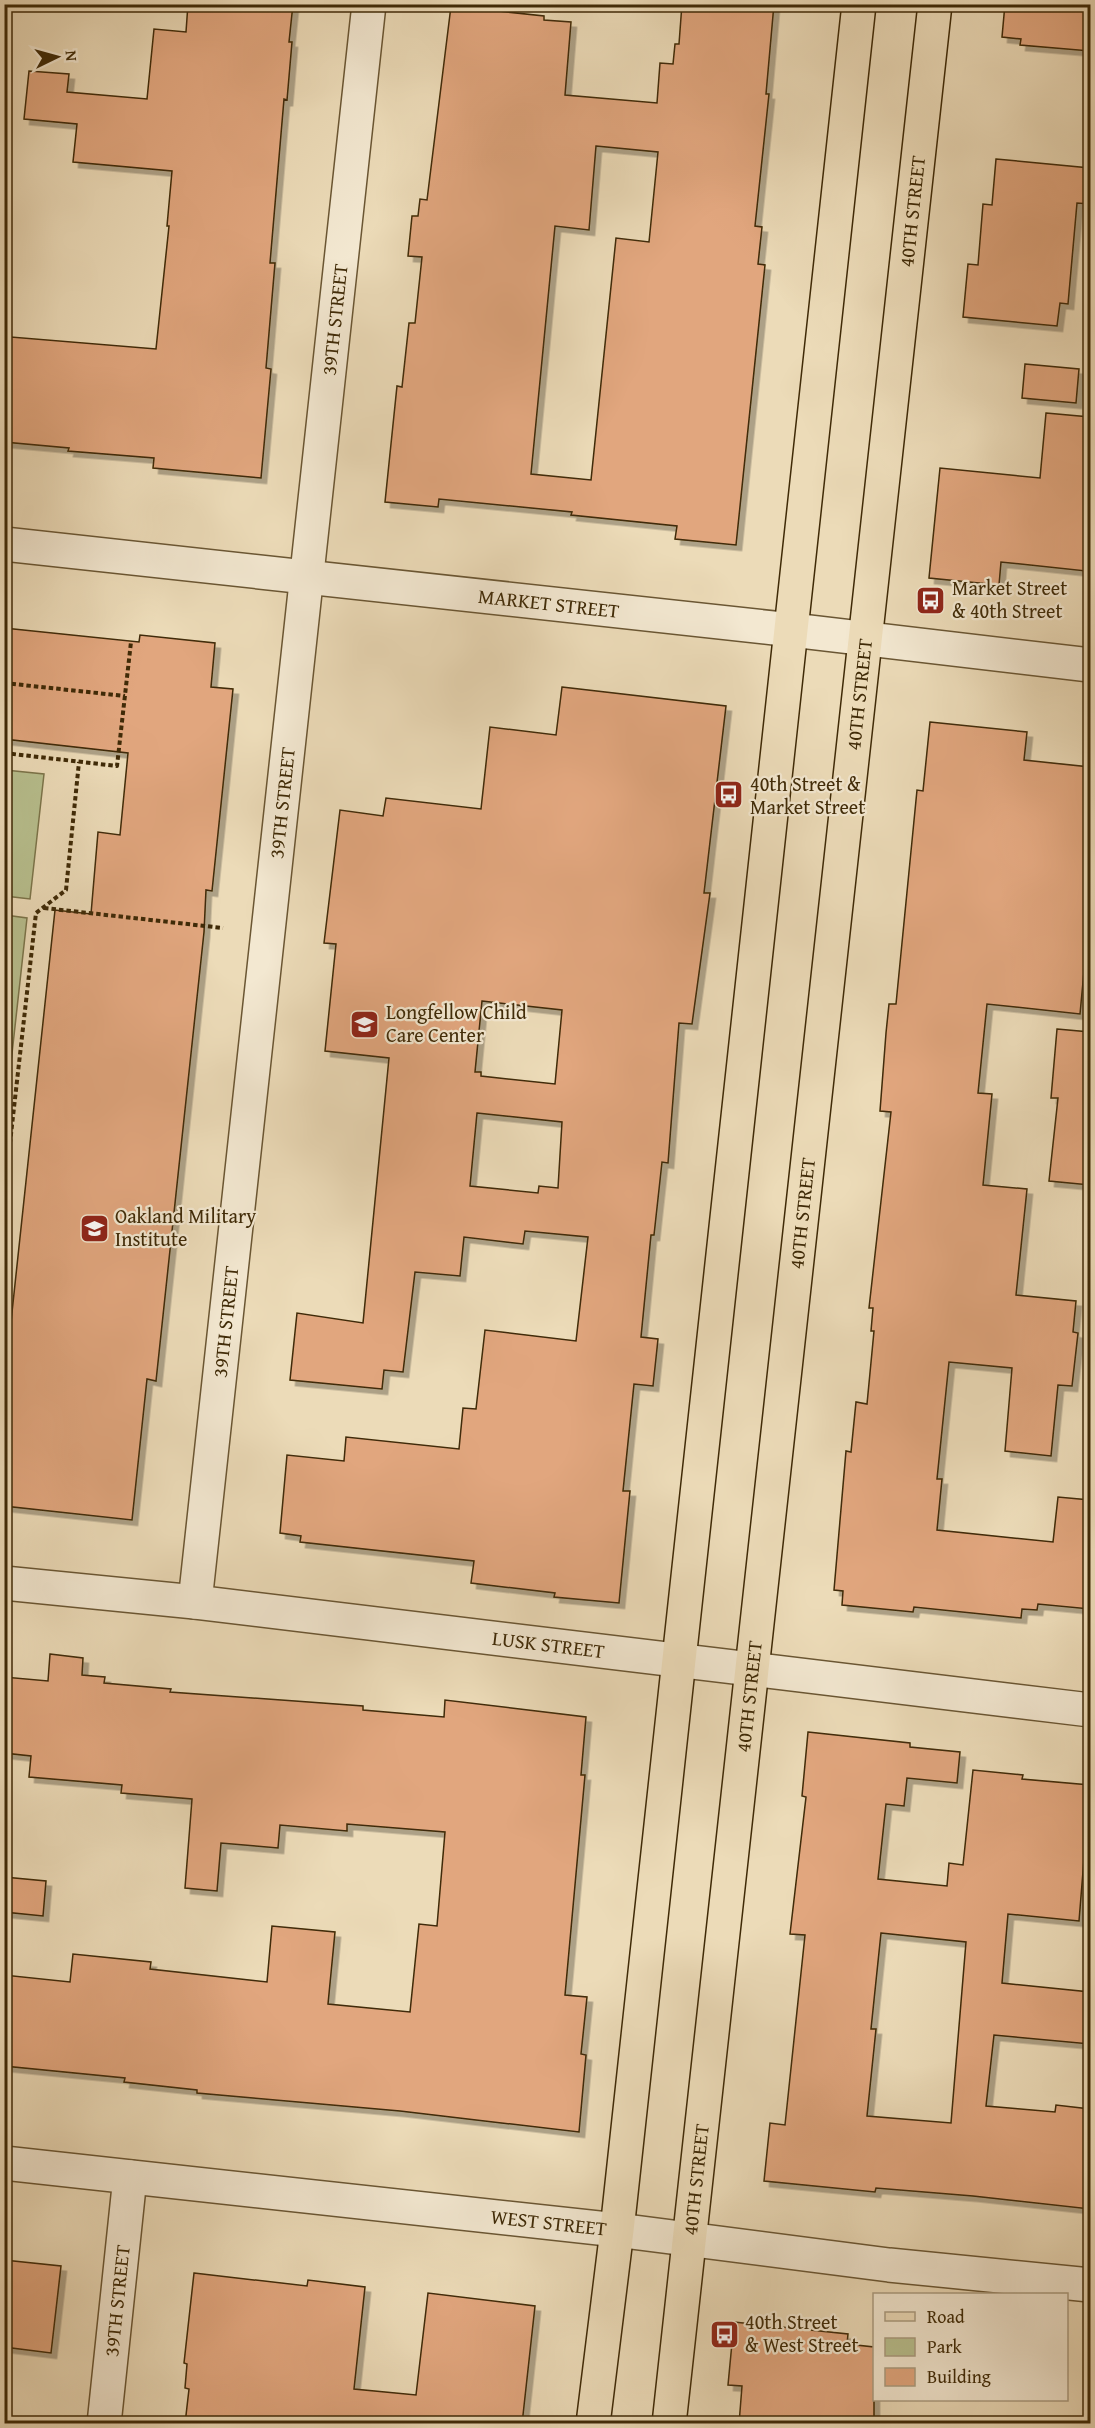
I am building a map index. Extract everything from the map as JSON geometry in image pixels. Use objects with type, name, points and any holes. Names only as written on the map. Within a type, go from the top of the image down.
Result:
[{"type":"main road","points":[[593,2424],[679,1659],[859,4]]},
{"type":"main road","name":"40TH STREET","points":[[669,2424],[935,4]]},
{"type":"street","name":"39TH STREET","points":[[195,1602],[369,4]]},
{"type":"street","name":"MARKET STREET","points":[[4,544],[866,638],[1090,665]]},
{"type":"street","name":"LUSK STREET","points":[[4,1583],[195,1602],[1090,1710]]},
{"type":"street","name":"WEST STREET","points":[[4,2163],[616,2230],[889,2265],[1090,2285]]},
{"type":"street","name":"39TH STREET","points":[[104,2424],[130,2176]]},
{"type":"path","points":[[4,753],[117,766],[131,642]]},
{"type":"path","points":[[4,683],[125,696]]},
{"type":"path","points":[[4,1196],[36,913],[66,890],[79,762]]},
{"type":"path","points":[[43,908],[223,928]]},
{"type":"green space","points":[[5,770],[44,774],[30,899],[5,896]]},
{"type":"green space","points":[[5,915],[27,918],[5,1117],[4,989],[11,930],[5,929]]},
{"type":"building","points":[[188,4],[293,4],[287,100],[284,99],[270,263],[275,263],[266,368],[271,369],[261,478],[153,468],[154,458],[68,451],[69,448],[4,442],[4,400],[11,337],[156,349],[169,226],[167,226],[172,171],[73,162],[77,124],[24,119],[29,71],[69,74],[67,92],[147,99],[154,29],[186,32]]},
{"type":"building","points":[[682,4],[774,4],[766,94],[769,94],[755,226],[762,227],[758,264],[765,265],[736,545],[675,539],[677,526],[571,515],[572,512],[439,499],[438,507],[385,502],[397,386],[402,387],[409,323],[415,323],[422,257],[408,256],[412,216],[418,216],[420,199],[427,200],[451,6],[544,16],[544,20],[571,22],[565,95],[657,103],[660,63],[673,64],[675,44],[679,44]],"holes":[[[596,146],[658,152],[649,242],[616,238],[591,480],[531,474],[555,226],[589,230]]]},
{"type":"building","points":[[1005,4],[1090,4],[1090,51],[1020,45],[1021,39],[1002,37]]},
{"type":"building","points":[[996,159],[1090,168],[1090,204],[1077,203],[1068,304],[1060,303],[1057,326],[963,317],[968,264],[978,265],[983,204],[992,205]]},
{"type":"building","points":[[1025,364],[1079,369],[1076,403],[1022,398]]},
{"type":"building","points":[[1046,413],[1090,417],[1090,525],[1086,571],[1001,562],[999,585],[929,578],[940,468],[1040,478]]},
{"type":"building","name":"Oakland Military Institute","points":[[4,628],[139,642],[140,635],[215,643],[211,687],[233,689],[212,891],[206,890],[204,932],[156,1381],[147,1379],[132,1520],[4,1506],[4,1359],[7,1359],[55,910],[91,914],[98,832],[120,835],[128,753],[4,739]]},
{"type":"building","points":[[562,687],[726,706],[704,893],[710,893],[692,1024],[679,1023],[668,1163],[662,1162],[654,1235],[651,1235],[641,1337],[658,1339],[653,1386],[634,1384],[623,1491],[630,1491],[619,1603],[554,1597],[555,1593],[471,1583],[474,1561],[300,1542],[301,1536],[280,1533],[287,1455],[344,1461],[346,1437],[459,1449],[463,1408],[476,1409],[485,1330],[576,1341],[588,1237],[525,1231],[523,1244],[464,1237],[460,1276],[415,1272],[403,1372],[384,1370],[382,1389],[290,1380],[297,1313],[363,1323],[389,1058],[325,1051],[336,944],[324,943],[340,810],[383,816],[386,798],[481,809],[490,727],[556,735]],"holes":[[[482,1001],[562,1010],[555,1084],[481,1076],[481,1072],[475,1072]],[[477,1113],[562,1122],[558,1188],[539,1186],[538,1193],[470,1186]]]},
{"type":"building","points":[[930,722],[1027,732],[1024,760],[1090,767],[1090,929],[1088,929],[1080,1014],[987,1004],[978,1093],[992,1094],[983,1185],[1027,1189],[1016,1295],[1076,1301],[1073,1332],[1078,1333],[1072,1386],[1058,1385],[1051,1456],[1005,1451],[1012,1368],[949,1362],[937,1479],[942,1479],[937,1530],[1053,1542],[1058,1497],[1090,1500],[1090,1609],[1038,1604],[1037,1610],[1022,1609],[1021,1618],[914,1607],[913,1612],[842,1605],[843,1591],[834,1590],[846,1451],[851,1452],[856,1402],[867,1404],[874,1331],[871,1331],[873,1308],[869,1308],[891,1112],[880,1111],[886,1033],[889,1004],[896,1004],[917,790],[923,791]]},
{"type":"building","points":[[1057,1029],[1090,1032],[1090,1185],[1049,1181],[1058,1098],[1051,1098]]},
{"type":"building","points":[[50,1654],[83,1658],[82,1675],[105,1677],[104,1683],[171,1689],[170,1692],[363,1706],[363,1710],[444,1717],[445,1700],[586,1717],[581,1775],[585,1775],[565,1995],[587,1997],[581,2054],[586,2055],[579,2132],[400,2111],[197,2093],[197,2090],[124,2082],[125,2078],[4,2066],[4,1975],[70,1982],[73,1954],[151,1962],[150,1969],[267,1982],[272,1926],[335,1932],[328,2004],[410,2012],[419,1924],[437,1926],[445,1832],[347,1824],[347,1831],[280,1825],[278,1848],[221,1843],[217,1891],[185,1888],[192,1799],[121,1793],[122,1785],[29,1777],[31,1756],[4,1753],[4,1677],[48,1681]]},
{"type":"building","points":[[808,1732],[910,1743],[910,1747],[960,1752],[957,1783],[907,1778],[904,1806],[886,1804],[878,1879],[947,1886],[949,1863],[963,1865],[973,1770],[1023,1775],[1022,1779],[1090,1785],[1079,1921],[1008,1914],[1002,1983],[1090,1992],[1090,2044],[994,2035],[986,2106],[1055,2112],[1056,2105],[1090,2109],[1090,2209],[973,2196],[876,2188],[875,2192],[764,2181],[770,2123],[785,2125],[805,1935],[790,1934],[806,1797],[802,1796]],"holes":[[[881,1933],[966,1942],[951,2123],[867,2116],[876,2029],[871,2029]]]},
{"type":"building","points":[[4,1877],[46,1881],[43,1916],[4,1912]]},
{"type":"building","points":[[4,2260],[61,2266],[51,2353],[4,2347]]},
{"type":"building","points":[[194,2273],[307,2286],[308,2280],[365,2287],[354,2389],[416,2395],[428,2293],[535,2306],[522,2424],[185,2424],[189,2389],[185,2388],[187,2364],[184,2363]]},
{"type":"building","points":[[734,2322],[848,2334],[847,2344],[873,2347],[874,2424],[739,2424],[742,2386],[728,2385]]},
{"type":"place","name":"Market Street & 40th Street","points":[[931,600]]},
{"type":"place","name":"40th Street & Market Street","points":[[729,795]]},
{"type":"place","name":"Longfellow Child Care Center","points":[[365,1024]]},
{"type":"place","name":"Oakland Military Institute","points":[[94,1228]]},
{"type":"place","name":"40th Street & West Street","points":[[724,2334]]}]
